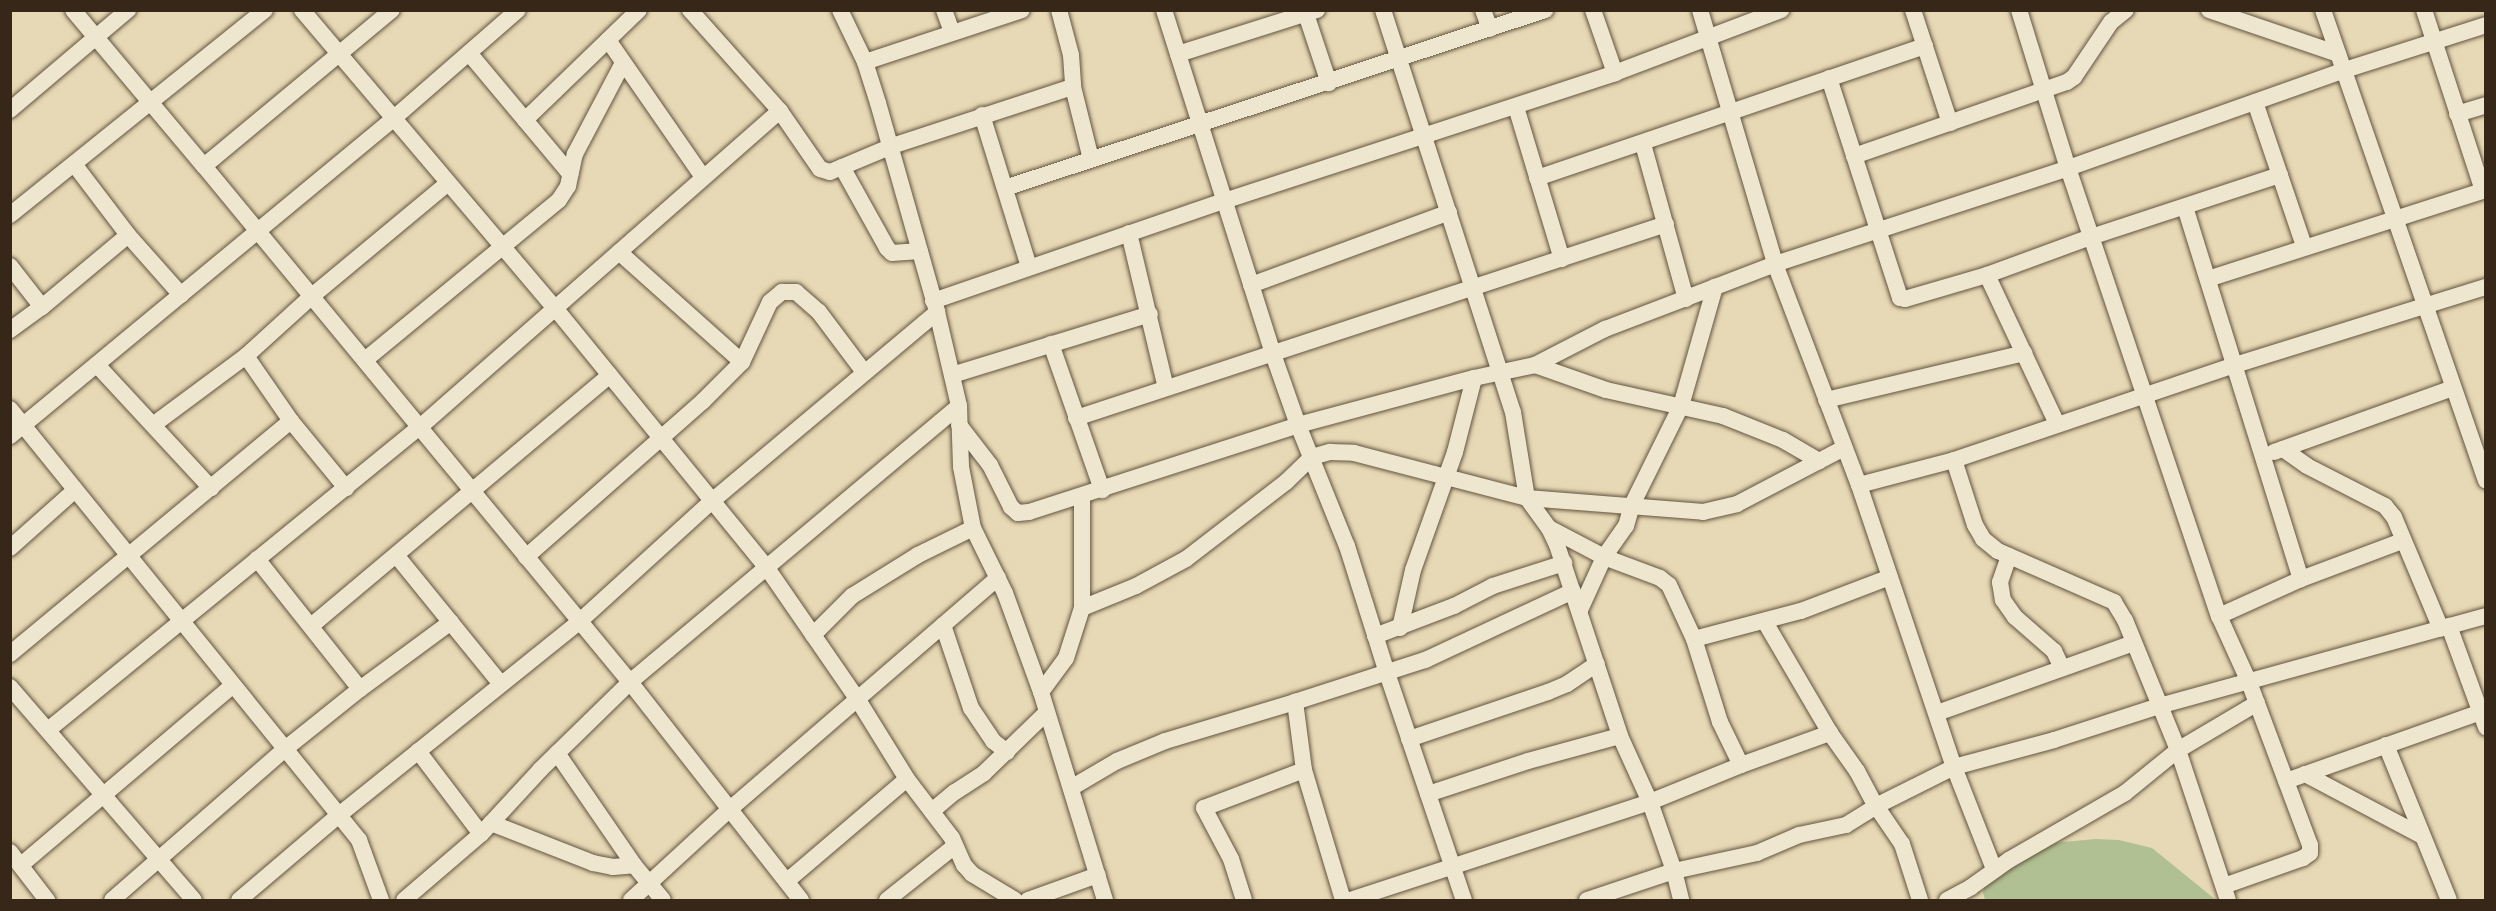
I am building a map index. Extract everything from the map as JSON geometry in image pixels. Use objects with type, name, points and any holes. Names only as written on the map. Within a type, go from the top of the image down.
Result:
[{"type":"street","points":[[73,10],[630,682],[801,900]]},
{"type":"street","points":[[13,103],[96,39],[128,10]]},
{"type":"street","points":[[10,215],[265,10]]},
{"type":"street","points":[[302,10],[555,308],[767,568],[858,700],[907,779],[932,812],[972,874],[1015,900]]},
{"type":"street","points":[[204,166],[392,10]]},
{"type":"street","points":[[10,436],[394,118],[518,10]]},
{"type":"street","points":[[525,120],[639,10]]},
{"type":"street","points":[[690,10],[780,111],[820,169],[830,172],[891,146],[1073,87]]},
{"type":"street","points":[[840,10],[865,62],[891,146],[935,306],[959,405],[961,466],[973,528],[998,578],[1041,692],[1102,887],[1119,900]]},
{"type":"street","points":[[944,10],[951,32]]},
{"type":"street","points":[[865,62],[1022,10]]},
{"type":"street","points":[[1059,10],[1071,55],[1073,87],[1091,159]]},
{"type":"street","points":[[1164,10],[1273,354],[1298,425],[1344,537],[1387,673],[1464,900]]},
{"type":"street","points":[[1383,10],[1518,432],[1527,498],[1549,528],[1564,563],[1620,736],[1650,802],[1674,871],[1681,900]]},
{"type":"street","points":[[1484,10],[1490,29]]},
{"type":"street","points":[[1005,188],[1545,10]]},
{"type":"street","points":[[1593,10],[1616,73]]},
{"type":"street","points":[[1700,10],[1775,264],[1859,485],[1954,767],[1994,868]]},
{"type":"street","points":[[239,900],[339,815],[580,621],[712,501],[864,372],[935,306],[1029,267],[1616,73],[1781,10]]},
{"type":"street","points":[[1913,10],[1950,123]]},
{"type":"street","points":[[1954,460],[1975,525],[1983,539],[2009,556],[2114,602],[2134,643],[2178,750],[2226,893],[2310,853],[2310,845],[2257,702],[2219,616],[2068,168],[2019,10]]},
{"type":"street","points":[[1854,156],[2045,91],[2074,77],[2111,22],[2126,10]]},
{"type":"street","points":[[2323,10],[2423,305],[2486,481]]},
{"type":"street","points":[[2208,279],[2304,246],[2484,190],[2424,10]]},
{"type":"street","points":[[1178,54],[1312,12],[1329,83]]},
{"type":"street","points":[[2220,12],[2338,54]]},
{"type":"street","points":[[959,425],[990,465],[1011,507],[1018,513],[1082,497],[1298,425],[1474,378],[1535,365],[1605,329],[1775,264],[2068,168],[2345,70],[2486,25]]},
{"type":"street","points":[[608,40],[703,177]]},
{"type":"street","points":[[1537,178],[1643,144],[1925,46]]},
{"type":"street","points":[[469,53],[570,174]]},
{"type":"street","points":[[365,360],[559,200],[568,186],[575,154],[623,63]]},
{"type":"street","points":[[1829,78],[1876,231],[1900,298],[1905,299],[1986,274],[2280,175]]},
{"type":"street","points":[[2255,102],[2304,246]]},
{"type":"street","points":[[2457,114],[2486,105]]},
{"type":"street","points":[[1516,107],[1562,259]]},
{"type":"street","points":[[48,730],[420,427],[780,111]]},
{"type":"street","points":[[982,115],[1029,267]]},
{"type":"street","points":[[1643,144],[1686,299]]},
{"type":"street","points":[[75,164],[128,235],[181,295]]},
{"type":"street","points":[[843,167],[892,254],[920,251]]},
{"type":"street","points":[[153,425],[246,356],[312,296],[448,183]]},
{"type":"street","points":[[2186,207],[2301,579]]},
{"type":"street","points":[[1251,285],[1449,212]]},
{"type":"street","points":[[1076,418],[1474,290],[1666,224]]},
{"type":"street","points":[[1129,233],[1166,388]]},
{"type":"street","points":[[10,330],[42,307],[128,235]]},
{"type":"street","points":[[618,252],[742,362]]},
{"type":"street","points":[[10,266],[42,307]]},
{"type":"street","points":[[1986,274],[2057,424]]},
{"type":"street","points":[[1859,485],[1954,460],[2235,365],[2486,286]]},
{"type":"street","points":[[1580,610],[1604,557],[1626,526],[1632,505],[1681,406],[1715,287]]},
{"type":"street","points":[[526,556],[662,438],[742,362],[775,296],[789,291],[796,292],[830,325],[864,372]]},
{"type":"street","points":[[952,375],[1150,314]]},
{"type":"street","points":[[1051,344],[1102,490]]},
{"type":"street","points":[[1826,400],[2025,353]]},
{"type":"street","points":[[246,356],[291,421],[346,488]]},
{"type":"street","points":[[96,364],[211,488]]},
{"type":"street","points":[[1535,365],[1606,390],[1681,406],[1742,423],[1783,441],[1819,461]]},
{"type":"street","points":[[311,626],[610,375]]},
{"type":"street","points":[[1400,628],[1413,570],[1462,431],[1474,378]]},
{"type":"street","points":[[2264,455],[2452,388]]},
{"type":"street","points":[[404,900],[486,829],[557,753],[630,682],[959,405]]},
{"type":"street","points":[[10,409],[360,840],[381,900]]},
{"type":"street","points":[[10,654],[291,421]]},
{"type":"street","points":[[1082,608],[1144,582],[1186,559],[1286,482],[1312,457],[1330,452],[1347,452],[1527,498],[1590,505],[1632,505],[1703,512],[1721,510],[1844,448]]},
{"type":"street","points":[[2283,449],[2307,466],[2385,506],[2394,517],[2402,541],[2445,628],[2484,716],[2386,745],[2286,781]]},
{"type":"street","points":[[10,548],[75,490]]},
{"type":"street","points":[[1041,692],[1066,658],[1082,608],[1082,497]]},
{"type":"street","points":[[813,635],[852,596],[918,555],[973,528]]},
{"type":"street","points":[[1549,528],[1604,557],[1660,578],[1669,585],[1694,639],[1720,722],[1741,765]]},
{"type":"street","points":[[2219,616],[2301,579],[2402,541]]},
{"type":"street","points":[[396,555],[501,684]]},
{"type":"street","points":[[2009,556],[2000,582],[2003,600],[2015,617],[2054,651],[2062,668]]},
{"type":"street","points":[[257,559],[360,689]]},
{"type":"street","points":[[1376,636],[1400,628],[1493,586],[1564,563]]},
{"type":"street","points":[[631,900],[730,809],[998,578]]},
{"type":"street","points":[[1694,639],[1765,622],[1890,578]]},
{"type":"street","points":[[1071,788],[1117,761],[1164,741],[1425,660],[1573,591]]},
{"type":"street","points":[[1587,900],[1674,871],[1757,853],[1799,835],[1846,825],[1876,806],[1954,767],[2054,740],[2159,706],[2486,616]]},
{"type":"street","points":[[112,900],[285,749],[360,689],[451,622]]},
{"type":"street","points":[[1765,622],[1830,733],[1857,771],[1876,806],[1902,844],[1920,900]]},
{"type":"street","points":[[943,625],[971,708],[993,741],[1007,752]]},
{"type":"street","points":[[1937,713],[2134,643]]},
{"type":"street","points":[[1409,739],[1548,692],[1567,684],[1597,664]]},
{"type":"street","points":[[47,900],[16,858],[105,796],[233,685]]},
{"type":"street","points":[[10,687],[194,900]]},
{"type":"street","points":[[1295,702],[1304,770],[1343,900]]},
{"type":"street","points":[[1947,900],[1974,894],[1994,868],[2125,793],[2178,750],[2257,702]]},
{"type":"street","points":[[932,812],[955,792],[984,773],[1046,713]]},
{"type":"street","points":[[1350,900],[1650,802],[1741,765],[1830,733]]},
{"type":"street","points":[[1428,794],[1528,761],[1620,736]]},
{"type":"street","points":[[2386,745],[2449,900]]},
{"type":"street","points":[[418,751],[486,829],[593,863],[613,867],[634,865]]},
{"type":"street","points":[[557,753],[634,865],[663,900]]},
{"type":"street","points":[[1244,900],[1231,859],[1204,808],[1304,770]]},
{"type":"street","points":[[2305,774],[2422,836]]},
{"type":"street","points":[[787,881],[907,779]]},
{"type":"street","points":[[887,900],[955,846]]},
{"type":"street","points":[[1028,900],[1102,887]]},
{"type":"green space","points":[[2096,839],[2119,840],[2152,848],[2216,900],[1985,900],[1983,892],[1988,877],[2052,843]]}]
